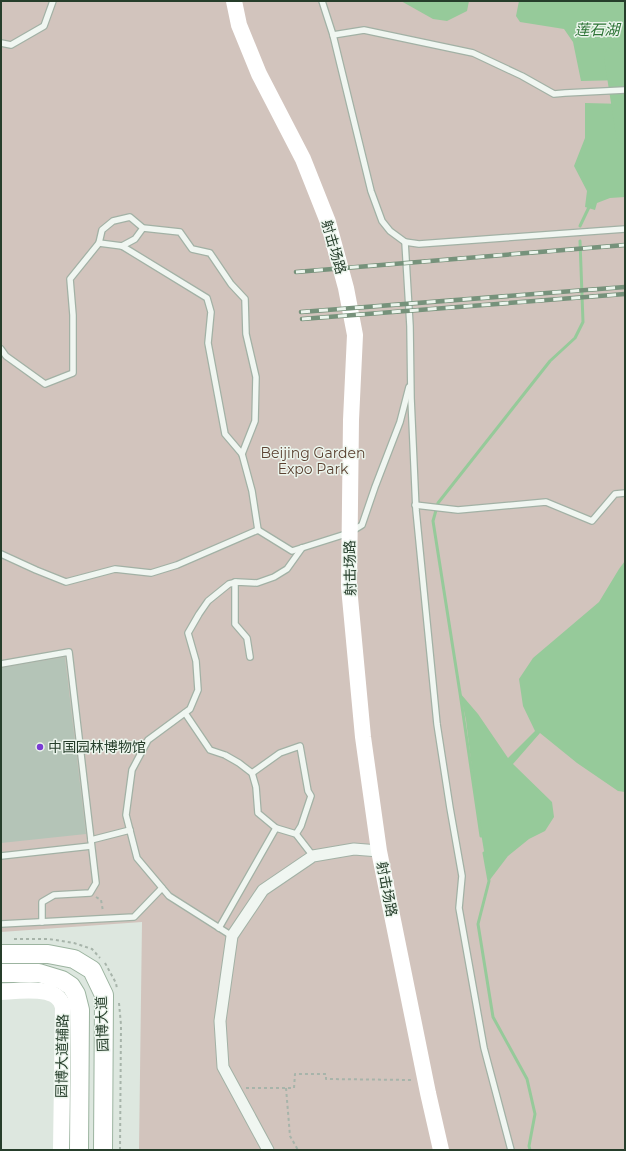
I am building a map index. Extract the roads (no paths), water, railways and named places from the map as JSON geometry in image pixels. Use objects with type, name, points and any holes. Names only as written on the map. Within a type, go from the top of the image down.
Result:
[{"type":"main road","name":"园博大道","points":[[1,954],[48,954],[74,959],[92,970],[104,995],[103,1150]]},
{"type":"main road","name":"园博大道","points":[[1,974],[38,973],[62,980],[71,986],[76,994],[80,1010],[79,1150]]},
{"type":"main road","points":[[80,1040],[89,1034],[97,1034],[104,1044]]},
{"type":"street","name":"射击场路","points":[[234,1],[239,25],[258,74],[303,159],[325,215],[346,288],[355,335],[351,420],[348,587],[363,737],[379,851],[441,1150]]},
{"type":"street","points":[[268,1150],[223,1067],[220,1021],[232,936],[263,890],[313,856],[354,849],[379,851]]},
{"type":"street","name":"园博大道辅路","points":[[1,992],[47,992],[57,996],[63,1007],[61,1150]]},
{"type":"lane","points":[[1,44],[11,45],[44,26],[53,1]]},
{"type":"lane","points":[[322,1],[371,191],[382,221],[390,231],[404,242],[419,244],[625,229]]},
{"type":"lane","points":[[332,35],[364,30],[473,54],[522,76],[554,94],[625,90]]},
{"type":"lane","points":[[1,349],[6,356],[45,384],[73,373],[74,315],[70,279],[99,243],[102,230],[113,221],[130,217],[143,228],[180,232],[192,249],[210,253],[231,284],[245,299],[246,334],[256,377],[255,422],[242,454]]},
{"type":"lane","points":[[122,246],[135,239],[143,228]]},
{"type":"lane","points":[[404,242],[410,326],[415,505],[436,724],[462,876],[459,908],[484,1048],[511,1150]]},
{"type":"lane","points":[[99,243],[122,246],[207,298],[210,312],[208,343],[225,434],[242,454],[252,490],[258,530],[292,551],[349,533],[362,525],[400,422],[411,380]]},
{"type":"lane","points":[[415,505],[458,510],[546,502],[592,521],[615,494],[625,493]]},
{"type":"lane","points":[[1,554],[66,582],[115,569],[151,573],[177,565],[258,530]]},
{"type":"lane","points":[[232,936],[169,896],[137,858],[126,814],[132,770],[148,740],[190,709],[198,690],[196,661],[188,634],[208,601],[229,584],[235,582],[257,583],[274,577],[287,569],[302,548]]},
{"type":"lane","points":[[235,582],[235,624],[247,638],[250,657]]},
{"type":"lane","points":[[1,664],[69,652],[96,883],[90,893],[54,895],[42,902],[42,922]]},
{"type":"lane","points":[[185,713],[210,750],[225,755],[239,763],[252,774],[256,787],[258,813],[276,828],[296,834],[313,856]]},
{"type":"lane","points":[[252,774],[280,753],[300,746],[308,791],[311,796],[302,826],[296,834]]},
{"type":"lane","points":[[219,928],[276,828]]},
{"type":"lane","points":[[1,856],[91,843],[130,830]]},
{"type":"lane","points":[[1,924],[134,917],[162,888]]},
{"type":"water","points":[[401,1],[469,1],[467,11],[447,21],[433,19]]},
{"type":"water","name":"莲石湖","points":[[519,1],[625,1],[625,80],[581,81],[573,42],[564,29],[520,22],[516,16]]},
{"type":"water","points":[[585,103],[625,104],[625,197],[610,198],[597,203],[595,210],[585,207],[587,191],[574,166],[585,138]]},
{"type":"water","points":[[625,561],[625,792],[618,791],[577,763],[540,733],[513,764],[552,802],[554,817],[545,831],[529,839],[508,856],[489,881],[477,809],[466,720],[460,693],[478,714],[508,758],[535,731],[523,706],[519,679],[533,658],[599,602]]},
{"type":"waterway","points":[[613,57],[625,135]]},
{"type":"waterway","points":[[580,226],[590,205]]},
{"type":"waterway","points":[[481,836],[433,521],[438,503],[550,361],[575,338],[583,322],[580,241]]},
{"type":"waterway","points":[[484,853],[489,881],[478,924],[493,1017],[527,1079],[535,1114],[529,1146],[530,1150]]},
{"type":"railway","points":[[296,272],[625,245]]},
{"type":"railway","points":[[301,312],[625,287]]},
{"type":"railway","points":[[302,319],[625,294]]},
{"type":"place","name":"中国园林博物馆","points":[[40,747]]},
{"type":"park label","name":"Beijing Garden Expo Park","points":[[313,462]]}]
